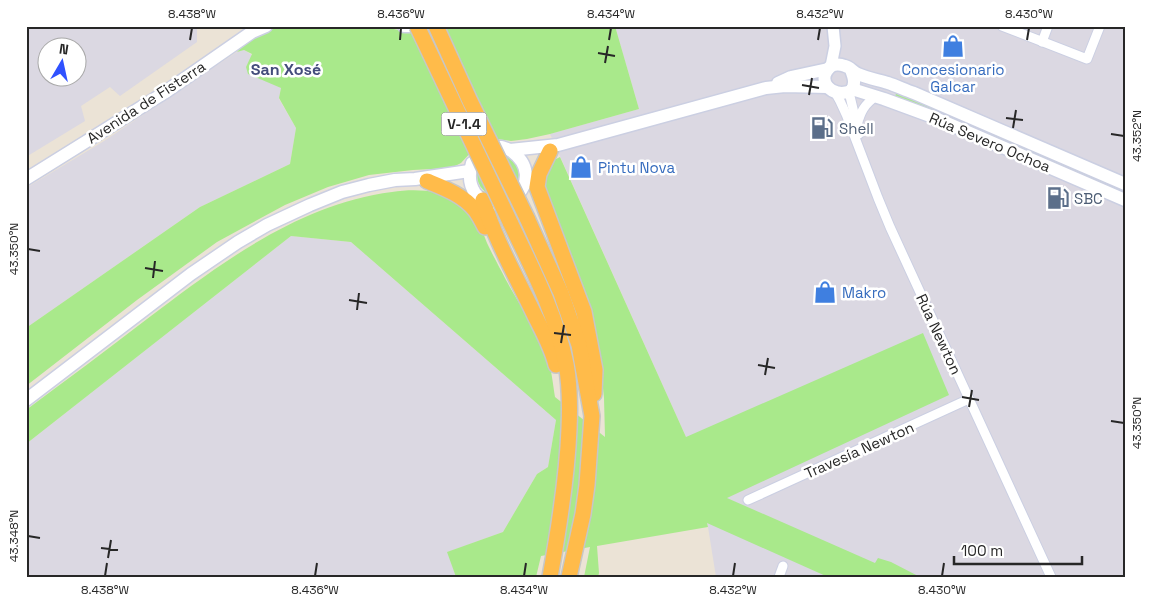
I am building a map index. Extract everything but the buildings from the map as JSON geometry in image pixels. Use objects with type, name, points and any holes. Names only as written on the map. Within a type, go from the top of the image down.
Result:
[{"type":"highway","name":"V-1.4","points":[[417,26],[551,311],[566,365],[570,401],[569,443],[565,487],[551,570]]},
{"type":"highway","name":"V-1.4","points":[[436,26],[561,293],[579,345],[592,416],[583,514],[570,571]]},
{"type":"highway","points":[[554,148],[539,174],[538,187],[584,312],[595,370],[592,416]]},
{"type":"highway","points":[[526,175],[564,258]]},
{"type":"highway","points":[[421,180],[454,193],[466,201],[475,210],[496,245],[505,254]]},
{"type":"highway","points":[[479,196],[554,357],[559,373],[569,443]]},
{"type":"main road","name":"Avenida de Fisterra","points":[[26,179],[164,93],[246,35],[266,26]]},
{"type":"main road","points":[[404,26],[410,26]]},
{"type":"main road","points":[[831,90],[825,79],[838,68],[854,80],[851,91]]},
{"type":"main road","name":"Rúa Severo Ochoa","points":[[469,171],[472,162],[478,155],[493,147],[502,147],[510,150],[554,148],[766,88],[791,77],[838,68],[914,93],[1125,184]]},
{"type":"main road","name":"Rúa Severo Ochoa","points":[[766,88],[792,86],[845,93],[851,91],[876,96],[932,117],[1125,200]]},
{"type":"main road","name":"Rúa Severo Ochoa","points":[[479,196],[492,203],[501,204],[510,201],[523,188],[526,175],[554,148]]},
{"type":"main road","points":[[510,150],[522,162],[526,175]]},
{"type":"main road","points":[[26,400],[191,274],[245,238],[310,205],[342,192],[369,185],[395,180],[421,180],[469,171],[471,186],[479,196]]},
{"type":"main road","points":[[421,180],[467,189],[479,196]]},
{"type":"street","points":[[833,26],[838,68]]},
{"type":"street","points":[[1002,26],[1087,59],[1100,26]]},
{"type":"street","points":[[1042,42],[1048,26]]},
{"type":"street","name":"Rúa Newton","points":[[831,90],[840,101],[846,114],[887,220],[1051,577]]},
{"type":"street","name":"Rúa Newton","points":[[851,91],[868,171]]},
{"type":"street","points":[[857,126],[861,111],[876,96]]},
{"type":"street","name":"Travesía Newton","points":[[748,500],[969,400]]},
{"type":"street","points":[[779,577],[783,566]]},
{"type":"shaded area","points":[[26,26],[197,26],[197,42],[120,96],[110,87],[81,106],[85,121],[26,157]]},
{"type":"shaded area","points":[[615,26],[1125,26],[1125,577],[716,577],[708,527],[686,437],[550,134],[639,109]]},
{"type":"shaded area","points":[[244,50],[252,55],[246,67],[281,88],[279,99],[296,128],[290,164],[200,207],[26,328],[26,188],[104,141],[237,52]]},
{"type":"shaded area","points":[[291,236],[351,242],[556,420],[548,467],[537,474],[503,532],[448,552],[456,577],[26,577],[26,444]]},
{"type":"green space","points":[[282,26],[380,26],[412,33],[445,26],[615,26],[639,109],[527,139],[511,141],[496,139],[487,141],[472,151],[461,163],[451,168],[369,175],[328,187],[285,205],[217,242],[137,300],[26,386],[26,328],[200,207],[290,164],[296,128],[279,98],[281,88],[248,74],[246,67],[252,54],[244,50],[237,52],[257,34]]},
{"type":"green space","points":[[897,92],[1125,189],[1125,194],[895,96]]},
{"type":"green space","points":[[498,154],[513,160],[519,175],[513,190],[498,196],[483,190],[477,175],[483,160]]},
{"type":"green space","points":[[560,157],[686,437],[923,333],[949,395],[727,498],[875,563],[878,558],[891,562],[920,577],[828,577],[707,523],[708,527],[597,546],[598,577],[584,577],[590,547],[541,556],[536,577],[456,577],[447,552],[503,532],[537,474],[548,467],[556,420],[351,242],[291,236],[26,444],[26,410],[175,298],[232,258],[292,223],[324,209],[357,199],[408,190],[434,192],[450,197],[463,204],[477,219],[492,253],[544,350],[548,360],[555,397],[605,437],[601,368],[544,184],[548,168]]},
{"type":"place","name":"Concesionario Galcar","points":[[953,46]]},
{"type":"place","name":"Shell","points":[[822,128]]},
{"type":"place","name":"Pintu Nova","points":[[581,167]]},
{"type":"place","name":"SBC","points":[[1058,198]]},
{"type":"place","name":"Makro","points":[[825,292]]},
{"type":"district","name":"San Xosé","points":[[286,69]]}]
